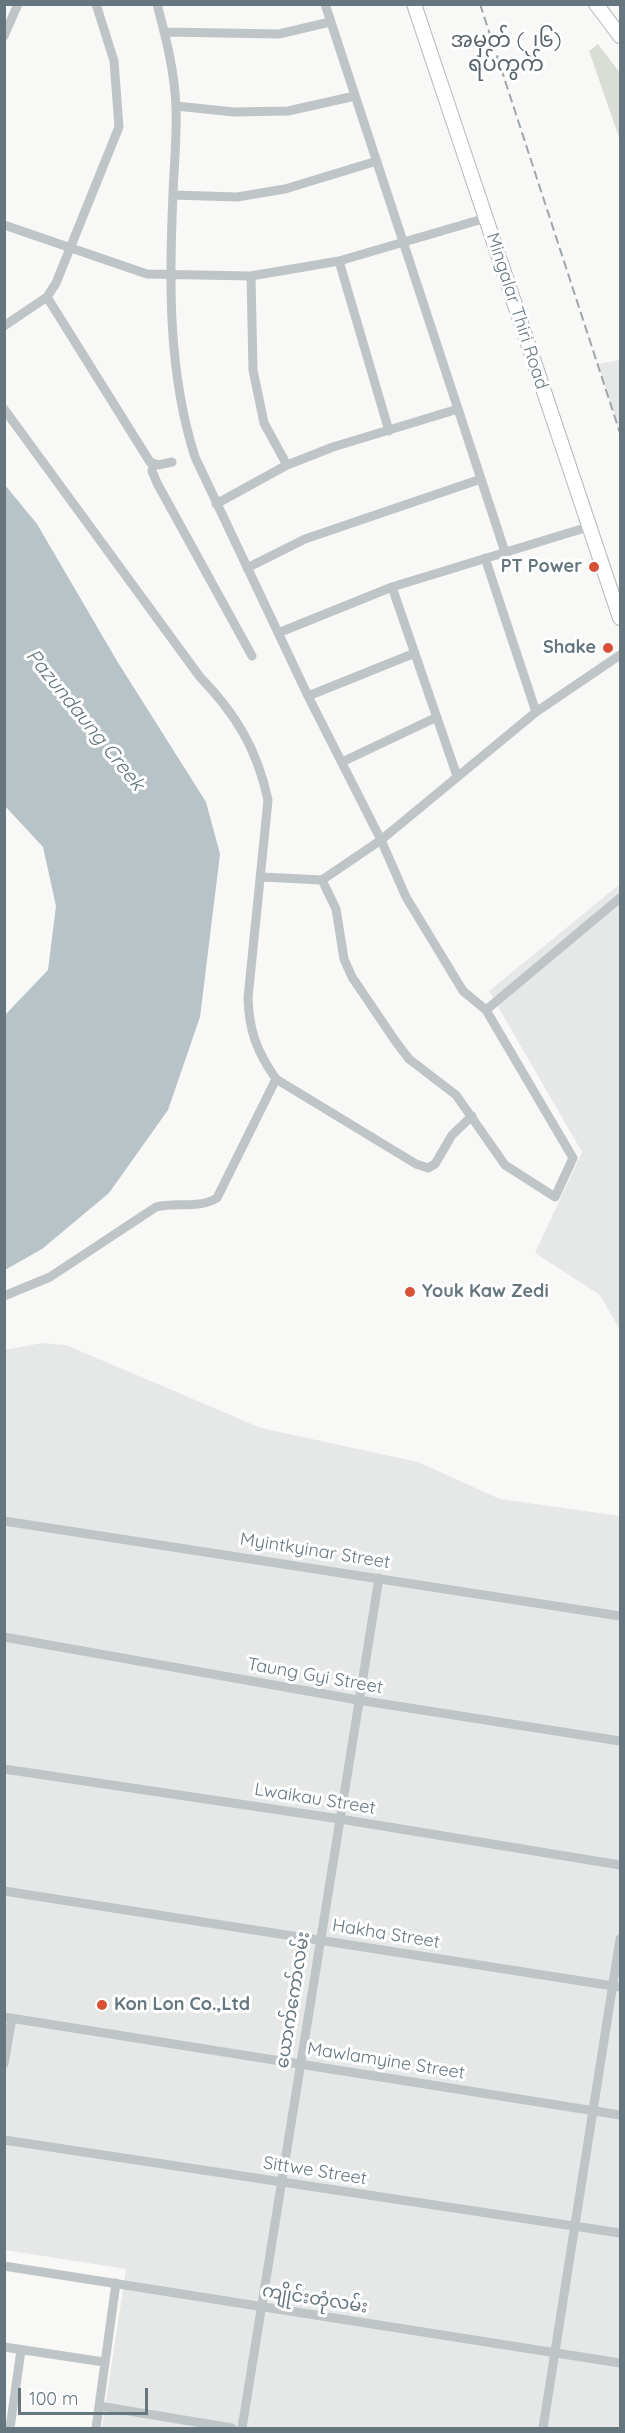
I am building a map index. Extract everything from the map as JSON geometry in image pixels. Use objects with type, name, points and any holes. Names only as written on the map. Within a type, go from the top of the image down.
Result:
[{"type":"street","points":[[4,36],[18,4]]},
{"type":"street","points":[[4,326],[47,297],[56,284],[119,126],[114,61],[96,4]]},
{"type":"street","points":[[157,4],[165,32],[176,106],[171,276],[178,382],[183,420],[195,457],[308,696],[381,840],[406,897],[463,991],[486,1010],[573,1158],[555,1197],[505,1165],[456,1095],[410,1059],[352,977],[344,959],[336,909],[322,880]]},
{"type":"street","points":[[325,4],[505,552]]},
{"type":"street","name":"Mingalar Thiri Road","points":[[414,4],[588,527],[621,618]]},
{"type":"street","points":[[596,4],[621,36]]},
{"type":"street","points":[[165,32],[279,34],[330,22]]},
{"type":"street","points":[[176,106],[234,112],[288,111],[355,96]]},
{"type":"street","points":[[173,195],[237,197],[285,189],[377,161]]},
{"type":"street","points":[[4,225],[147,274],[251,276],[339,261],[486,218]]},
{"type":"street","points":[[339,261],[389,431]]},
{"type":"street","points":[[251,276],[253,370],[264,423],[287,465]]},
{"type":"street","points":[[47,297],[153,464],[152,471],[157,483],[252,656]]},
{"type":"street","points":[[216,504],[287,465],[333,447],[458,409]]},
{"type":"street","points":[[4,410],[200,676],[226,704],[243,728],[264,779],[268,800],[248,998],[249,1023],[254,1043],[276,1079],[416,1164],[428,1168],[435,1164],[452,1135],[472,1116]]},
{"type":"street","points":[[153,464],[172,462]]},
{"type":"street","points":[[247,568],[305,539],[481,479]]},
{"type":"street","points":[[278,633],[392,587],[588,527]]},
{"type":"street","points":[[485,558],[536,712]]},
{"type":"street","points":[[392,587],[457,776]]},
{"type":"street","points":[[308,696],[415,653]]},
{"type":"street","points":[[262,877],[322,880],[381,840],[536,712],[621,655]]},
{"type":"street","points":[[342,762],[437,717]]},
{"type":"street","points":[[486,1010],[621,898]]},
{"type":"street","points":[[4,1296],[50,1277],[156,1207],[168,1204],[208,1204],[217,1198],[276,1079]]},
{"type":"street","name":"Myintkyinar Street","points":[[4,1521],[621,1616]]},
{"type":"street","name":"ယောက်ကော်လမ်း","points":[[242,2428],[379,1578]]},
{"type":"street","name":"Taung Gyi Street","points":[[4,1637],[358,1700],[621,1741]]},
{"type":"street","name":"Lwaikau Street","points":[[4,1769],[340,1819],[621,1865]]},
{"type":"street","name":"Hakha Street","points":[[4,1891],[617,1986]]},
{"type":"street","points":[[543,2428],[593,2110],[617,1986],[621,1939]]},
{"type":"street","points":[[4,2064],[8,2017]]},
{"type":"street","name":"Mawlamyine Street","points":[[8,2017],[621,2115]]},
{"type":"street","name":"Sittwe Street","points":[[4,2139],[621,2233]]},
{"type":"street","name":"ကျိုင်းတုံလမ်း","points":[[4,2266],[621,2363]]},
{"type":"street","points":[[96,2428],[116,2283]]},
{"type":"street","points":[[4,2347],[104,2362]]},
{"type":"street","points":[[9,2428],[21,2350]]},
{"type":"street","points":[[99,2406],[232,2428]]},
{"type":"shaded area","points":[[598,44],[620,73],[620,140],[589,51]]},
{"type":"shaded area","points":[[620,360],[620,433],[598,364]]},
{"type":"shaded area","points":[[620,884],[620,1330],[600,1295],[535,1253],[582,1152],[489,991]]},
{"type":"shaded area","points":[[42,1343],[66,1345],[261,1428],[418,1462],[500,1499],[620,1516],[620,2428],[102,2428],[126,2269],[5,2250],[4,1350]]},
{"type":"water","name":"Pazundaung Creek","points":[[5,485],[37,524],[117,661],[206,802],[220,854],[200,1017],[168,1110],[109,1193],[42,1249],[5,1270],[5,1015],[48,970],[56,906],[43,847],[5,806]]},
{"type":"railway","points":[[480,4],[620,433]]},
{"type":"place","name":"PT Power","points":[[594,567]]},
{"type":"place","name":"Shake","points":[[608,648]]},
{"type":"place","name":"Youk Kaw Zedi","points":[[410,1292]]},
{"type":"place","name":"Kon Lon Co.,Ltd","points":[[102,2005]]},
{"type":"district","name":"အမှတ် (၂၆) ရပ်ကွက်","points":[[506,53]]}]
